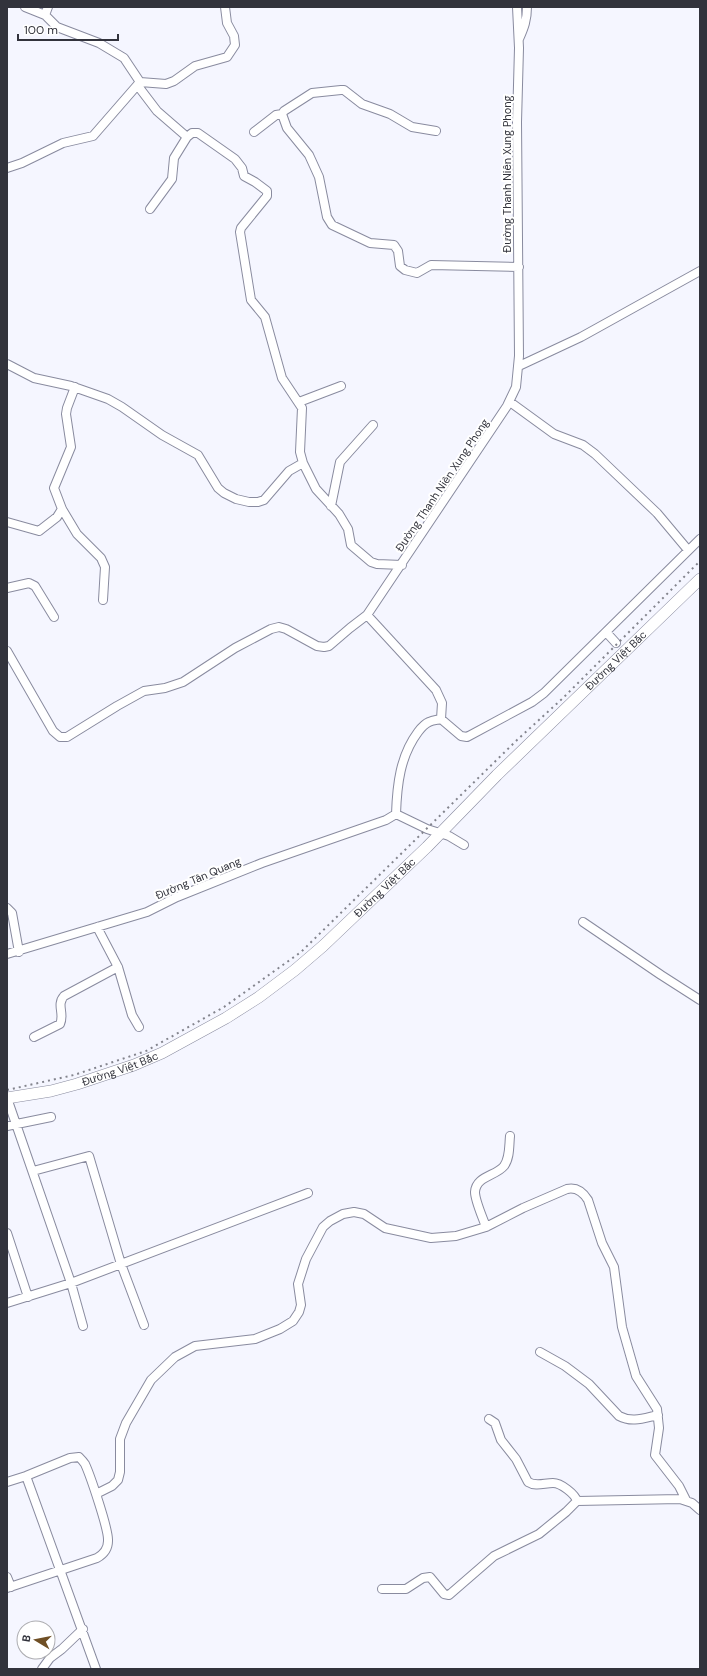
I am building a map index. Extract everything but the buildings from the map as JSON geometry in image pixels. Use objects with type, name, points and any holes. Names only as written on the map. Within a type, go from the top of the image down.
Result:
[{"type":"main road","name":"Đường Việt Bắc","points":[[7,1098],[51,1091],[134,1065],[162,1053],[226,1018],[259,997],[295,970],[323,946],[700,579]]},
{"type":"street","points":[[25,7],[46,9],[57,27],[99,43],[124,58],[157,111],[187,137]]},
{"type":"street","points":[[7,168],[22,163],[63,143],[93,136],[139,84],[166,84],[174,82],[195,66],[227,57],[236,45],[234,36],[227,23],[224,7]]},
{"type":"street","name":"Đường Thanh Niên Xung Phong","points":[[7,651],[53,731],[60,737],[66,737],[144,691],[165,688],[183,682],[235,648],[271,629],[279,627],[286,629],[317,646],[324,647],[329,646],[367,615],[510,402],[516,388],[519,366],[517,130],[519,39],[517,28],[517,7]]},
{"type":"street","name":"Đường Thanh Niên Xung Phong","points":[[519,39],[525,26],[527,7]]},
{"type":"street","points":[[254,132],[276,115],[282,114],[284,111],[312,93],[341,90],[344,90],[362,104],[390,114],[412,127],[436,131]]},
{"type":"street","points":[[282,114],[287,128],[310,155],[319,176],[327,217],[332,226],[370,243],[394,245],[398,251],[400,266],[406,270],[420,272],[431,265],[519,267]]},
{"type":"street","points":[[150,209],[172,178],[174,158],[187,137],[192,133],[198,133],[233,158],[242,168],[244,176],[267,191],[267,196],[241,228],[240,232],[251,300],[265,317],[282,378],[302,408],[303,415],[300,452],[303,463],[316,490],[339,514],[348,528],[351,545],[371,562],[377,564],[402,565]]},
{"type":"street","points":[[519,366],[581,337],[700,271]]},
{"type":"street","points":[[7,364],[40,380],[75,387],[108,399],[122,407],[162,435],[198,455],[218,488],[236,499],[249,502],[264,500],[289,471],[303,463]]},
{"type":"street","points":[[299,402],[341,386]]},
{"type":"street","points":[[75,387],[66,414],[71,447],[54,488],[62,509],[78,534],[101,558],[105,567],[103,600]]},
{"type":"street","points":[[510,402],[554,434],[583,445],[595,454],[657,513],[688,550]]},
{"type":"street","points":[[331,506],[340,462],[373,425]]},
{"type":"street","points":[[7,522],[39,531],[56,517],[62,509]]},
{"type":"street","points":[[441,719],[461,736],[466,737],[532,702],[544,693],[700,539]]},
{"type":"street","points":[[7,588],[29,583],[35,586],[54,617]]},
{"type":"street","points":[[367,615],[436,690],[442,703],[441,719]]},
{"type":"street","points":[[606,632],[616,643]]},
{"type":"street","points":[[441,719],[428,722],[410,743],[404,759],[397,792],[396,814],[427,829],[449,836],[464,845]]},
{"type":"street","name":"Đường Tân Quang","points":[[7,954],[19,952],[147,912],[172,899],[255,866],[386,820],[396,814]]},
{"type":"street","points":[[7,908],[12,913],[19,952]]},
{"type":"street","points":[[582,922],[700,1000]]},
{"type":"street","points":[[97,927],[118,967],[132,1015],[139,1027]]},
{"type":"street","points":[[34,1037],[60,1024],[62,1018],[60,1004],[64,996],[118,967]]},
{"type":"street","points":[[7,1098],[71,1283],[83,1326]]},
{"type":"street","points":[[7,1126],[51,1117]]},
{"type":"street","points":[[486,1227],[475,1194],[476,1188],[480,1181],[504,1167],[509,1151],[510,1136]]},
{"type":"street","points":[[33,1171],[89,1156],[121,1264],[144,1325]]},
{"type":"street","points":[[96,1494],[112,1486],[118,1480],[120,1472],[120,1439],[126,1423],[151,1380],[175,1357],[195,1346],[255,1339],[280,1329],[293,1321],[301,1309],[299,1280],[306,1259],[323,1227],[330,1221],[348,1213],[360,1213],[386,1228],[431,1238],[456,1236],[486,1227],[523,1208],[567,1189],[574,1188],[584,1194],[588,1200],[602,1243],[614,1267],[622,1327],[636,1376],[658,1409],[656,1458],[679,1486],[686,1500],[700,1510]]},
{"type":"street","points":[[7,1303],[71,1283],[308,1193]]},
{"type":"street","points":[[7,1233],[28,1297]]},
{"type":"street","points":[[540,1352],[565,1366],[589,1384],[619,1416],[624,1419],[634,1420],[658,1415]]},
{"type":"street","points":[[489,1419],[495,1423],[501,1440],[516,1458],[528,1482],[533,1484],[553,1483],[574,1495],[577,1501]]},
{"type":"street","points":[[7,1482],[70,1458],[79,1457],[85,1465],[96,1494],[109,1540],[107,1548],[102,1555],[97,1558],[9,1587],[7,1577]]},
{"type":"street","points":[[26,1476],[96,1669]]},
{"type":"street","points":[[382,1589],[406,1589],[423,1578],[430,1577],[444,1594],[449,1595],[494,1556],[539,1534],[577,1501],[686,1500]]},
{"type":"street","points":[[42,1669],[46,1662],[62,1649],[82,1629]]},
{"type":"railway","points":[[7,1090],[74,1075],[146,1051],[224,1007],[301,952],[517,740],[563,698],[700,561]]}]
